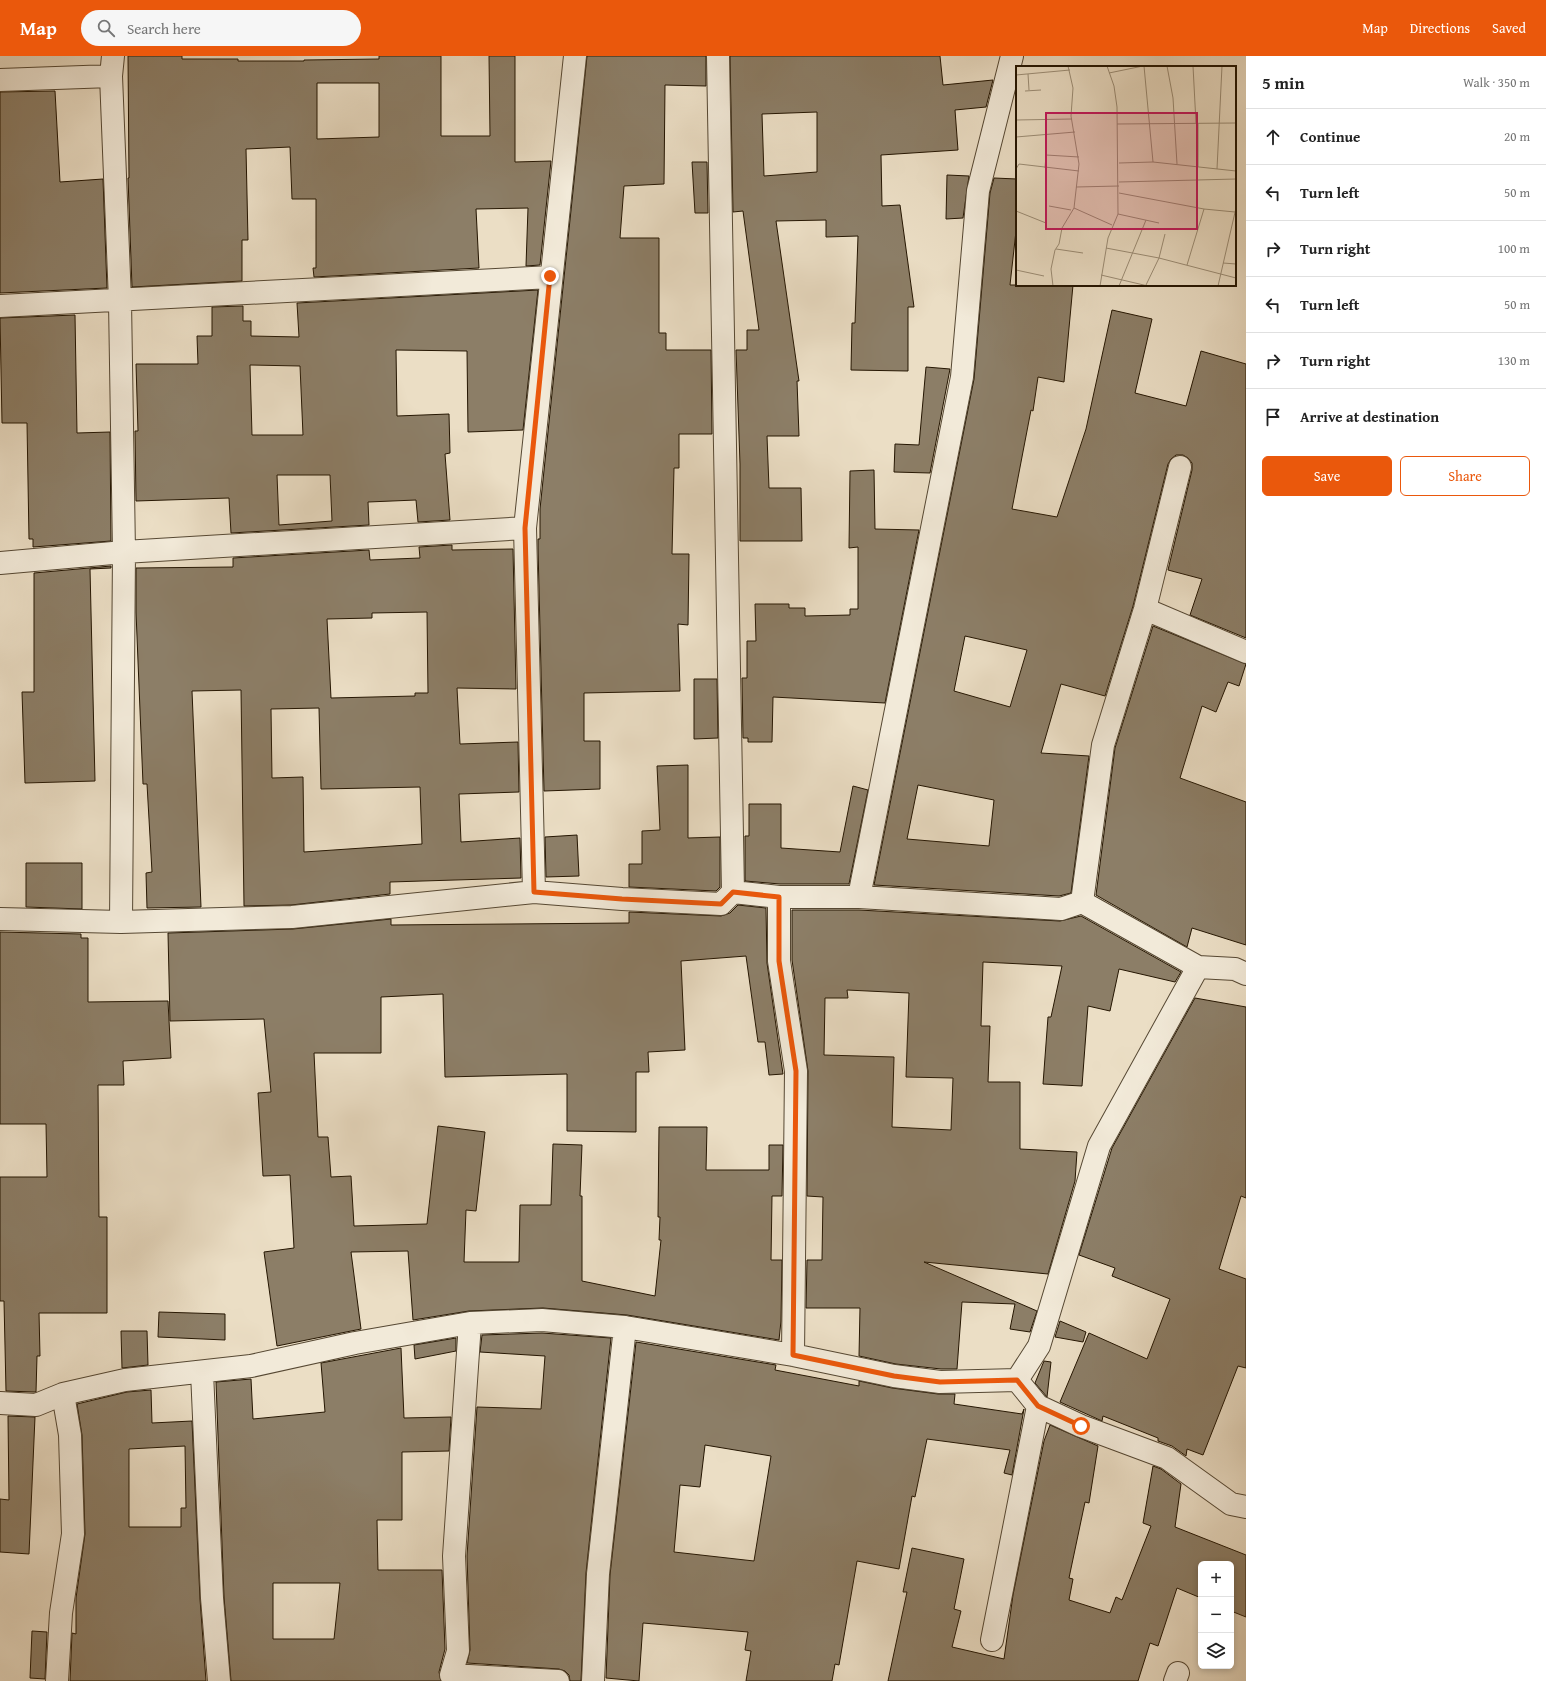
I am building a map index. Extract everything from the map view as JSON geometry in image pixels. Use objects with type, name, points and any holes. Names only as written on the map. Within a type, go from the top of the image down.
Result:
[{"type":"street","points":[[534,892],[525,528],[550,276],[575,56]]},
{"type":"street","points":[[0,919],[121,922],[292,917],[534,892],[622,899],[721,904],[733,892],[718,56]]},
{"type":"street","points":[[859,897],[962,377],[978,191],[1012,56]]},
{"type":"street","points":[[0,80],[112,66],[120,301],[124,552],[121,922]]},
{"type":"street","points":[[0,306],[120,301],[550,276]]},
{"type":"street","points":[[1082,902],[1103,745],[1145,609],[1180,467]]},
{"type":"street","points":[[0,563],[124,552],[525,528]]},
{"type":"street","points":[[1145,609],[1246,652]]},
{"type":"street","points":[[733,892],[779,897],[859,897],[1061,909],[1082,902],[1198,967],[1235,969],[1246,974]]},
{"type":"street","points":[[779,897],[779,961],[796,1071],[793,1355]]},
{"type":"street","points":[[1017,1380],[1039,1346],[1099,1146],[1198,967]]},
{"type":"street","points":[[0,1403],[36,1405],[63,1394],[125,1380],[251,1366],[355,1343],[470,1323],[542,1320],[625,1327],[793,1355],[894,1376],[940,1382],[1017,1380]]},
{"type":"street","points":[[470,1323],[454,1556],[458,1651],[451,1676],[558,1681]]},
{"type":"street","points":[[593,1681],[598,1574],[625,1327]]},
{"type":"street","points":[[202,1372],[212,1598],[219,1681]]},
{"type":"street","points":[[1017,1380],[1038,1406],[1081,1426],[1167,1458],[1231,1504],[1246,1507]]},
{"type":"street","points":[[57,1681],[61,1613],[73,1534],[70,1435],[63,1394]]},
{"type":"street","points":[[992,1640],[1038,1406]]},
{"type":"building","points":[[128,56],[182,56],[182,59],[238,59],[238,61],[304,61],[379,59],[379,56],[441,56],[441,136],[490,136],[489,56],[515,56],[515,162],[551,161],[540,265],[526,266],[528,208],[476,209],[479,268],[314,277],[313,268],[316,268],[316,199],[292,199],[290,147],[246,149],[248,240],[242,240],[242,281],[132,287]],"holes":[[[317,83],[379,83],[379,137],[317,139]]]},
{"type":"building","points":[[587,56],[706,56],[706,86],[665,85],[664,184],[624,186],[620,238],[659,238],[659,333],[666,333],[666,350],[711,350],[712,434],[679,434],[679,468],[674,468],[672,554],[689,554],[688,625],[678,624],[680,691],[584,693],[584,741],[600,741],[600,789],[544,791],[538,539],[540,539],[540,509]]},
{"type":"building","points":[[730,56],[940,56],[943,85],[993,80],[986,107],[955,110],[958,150],[881,155],[882,206],[900,205],[914,307],[908,307],[908,371],[851,370],[852,323],[855,323],[858,236],[826,237],[826,220],[776,221],[799,381],[797,381],[799,436],[767,436],[769,488],[801,488],[802,541],[740,541],[740,464],[736,350],[747,350],[747,330],[759,330],[743,211],[733,212]],"holes":[[[817,112],[817,172],[764,176],[762,114]]]},
{"type":"building","points":[[55,91],[60,182],[103,179],[107,288],[0,293],[0,92]]},
{"type":"building","points":[[692,162],[707,162],[708,213],[695,213]]},
{"type":"building","points":[[947,175],[969,176],[963,218],[946,219]]},
{"type":"building","points":[[994,178],[1016,179],[1016,231],[1010,285],[1073,286],[1064,382],[1038,377],[1033,411],[1031,410],[1012,509],[1057,517],[1086,429],[1112,310],[1152,319],[1135,393],[1186,406],[1201,351],[1246,364],[1246,638],[1190,615],[1202,579],[1168,570],[1192,470],[1192,463],[1188,458],[1183,455],[1176,455],[1168,464],[1133,606],[1105,696],[1061,684],[1041,753],[1089,756],[1071,893],[1059,896],[874,885],[974,379],[990,193]],"holes":[[[965,636],[1027,650],[1010,707],[954,691]],[[918,785],[994,800],[989,846],[907,839]]]},
{"type":"building","points":[[538,290],[523,430],[468,432],[467,351],[396,350],[397,416],[449,414],[450,453],[445,454],[450,520],[418,522],[416,500],[368,502],[369,525],[231,533],[229,498],[136,501],[135,431],[138,431],[136,364],[198,364],[197,336],[212,336],[212,307],[243,306],[243,321],[251,321],[251,336],[299,337],[297,303]],"holes":[[[250,365],[300,366],[303,435],[252,435]],[[277,475],[330,475],[332,521],[279,525]]]},
{"type":"building","points":[[75,315],[77,433],[110,432],[111,541],[33,547],[33,539],[29,539],[27,423],[2,423],[0,318]]},
{"type":"building","points":[[926,367],[950,369],[930,473],[894,472],[895,444],[919,445]]},
{"type":"building","points":[[874,470],[875,529],[919,530],[885,703],[773,697],[772,742],[748,742],[748,738],[743,738],[742,678],[747,678],[747,641],[756,641],[755,604],[789,604],[789,608],[805,608],[805,616],[850,615],[850,609],[858,609],[858,547],[849,548],[850,471]]},
{"type":"building","points":[[452,545],[452,550],[513,549],[516,689],[457,688],[460,744],[518,742],[519,792],[459,794],[461,842],[520,838],[521,878],[390,882],[390,894],[291,905],[244,906],[241,690],[192,691],[201,907],[147,908],[146,873],[152,872],[147,784],[143,784],[136,612],[136,568],[233,567],[233,558],[369,550],[370,560],[420,558],[419,547]],"holes":[[[427,612],[428,693],[415,693],[415,696],[331,698],[327,619],[372,618],[372,613]],[[319,708],[321,789],[420,787],[422,844],[304,852],[303,777],[272,778],[271,709]]]},
{"type":"building","points":[[111,566],[111,568],[90,569],[95,781],[25,783],[22,692],[34,692],[34,573]]},
{"type":"building","points":[[1153,626],[1246,664],[1239,686],[1228,682],[1216,712],[1202,706],[1180,778],[1246,802],[1246,945],[1192,928],[1187,947],[1096,895],[1115,748]]},
{"type":"building","points":[[694,679],[717,679],[718,738],[694,739]]},
{"type":"building","points":[[688,765],[688,838],[720,837],[720,887],[716,891],[629,887],[629,864],[642,864],[642,831],[660,830],[657,766]]},
{"type":"building","points":[[853,786],[868,790],[849,884],[780,884],[745,881],[745,836],[749,836],[749,804],[781,804],[781,848],[840,852]]},
{"type":"building","points":[[577,835],[579,876],[546,877],[545,837]]},
{"type":"building","points":[[26,863],[82,863],[82,909],[26,907]]},
{"type":"building","points":[[738,905],[766,908],[767,963],[783,1074],[769,1075],[765,1042],[758,1042],[746,956],[681,961],[685,1050],[648,1052],[649,1072],[636,1072],[636,1132],[567,1131],[567,1074],[445,1077],[443,994],[381,997],[381,1053],[314,1053],[318,1137],[328,1137],[331,1177],[351,1176],[354,1226],[427,1224],[438,1126],[485,1132],[476,1211],[466,1210],[464,1262],[519,1262],[520,1205],[551,1205],[553,1144],[582,1145],[580,1196],[582,1196],[582,1281],[655,1296],[661,1240],[659,1240],[660,1217],[658,1217],[659,1127],[707,1127],[706,1170],[769,1170],[769,1145],[783,1145],[782,1196],[772,1196],[771,1260],[782,1260],[781,1321],[779,1340],[627,1315],[543,1308],[469,1311],[413,1320],[408,1251],[351,1252],[361,1329],[277,1346],[264,1252],[294,1248],[290,1175],[263,1176],[258,1093],[271,1092],[264,1019],[170,1021],[168,933],[293,929],[391,919],[391,925],[629,923],[629,912],[721,916],[730,913]]},
{"type":"building","points":[[792,910],[859,910],[1060,921],[1081,916],[1181,972],[1175,982],[1119,969],[1110,1011],[1088,1006],[1082,1086],[1043,1084],[1048,1017],[1051,1017],[1062,966],[983,962],[981,1026],[990,1026],[988,1082],[1020,1082],[1020,1149],[1077,1152],[1075,1181],[1048,1274],[924,1262],[1037,1311],[1030,1332],[1010,1329],[1015,1304],[962,1302],[957,1369],[941,1369],[896,1364],[859,1356],[860,1308],[806,1308],[807,1260],[822,1260],[823,1197],[807,1196],[808,1071],[792,960]],"holes":[[[847,990],[909,993],[906,1077],[953,1078],[951,1130],[892,1127],[894,1057],[824,1055],[825,998],[848,998]]]},
{"type":"building","points":[[0,932],[81,934],[81,938],[88,938],[88,1002],[168,1001],[171,1058],[123,1061],[124,1085],[98,1085],[99,1217],[107,1217],[107,1313],[39,1313],[40,1356],[37,1356],[36,1392],[6,1391],[4,1301],[0,1301],[0,1177],[47,1177],[46,1124],[0,1124]]},
{"type":"building","points":[[1195,998],[1246,1007],[1246,1198],[1241,1196],[1219,1269],[1246,1279],[1246,1368],[1238,1366],[1203,1455],[1187,1449],[1186,1456],[1172,1446],[1158,1441],[1158,1438],[1103,1416],[1102,1421],[1060,1402],[1089,1333],[1147,1359],[1170,1299],[1112,1276],[1115,1268],[1079,1255],[1112,1148]]},
{"type":"building","points":[[159,1312],[225,1314],[225,1340],[158,1337]]},
{"type":"building","points":[[1060,1321],[1086,1332],[1083,1342],[1055,1337]]},
{"type":"building","points":[[121,1331],[147,1331],[148,1365],[122,1368]]},
{"type":"building","points":[[542,1333],[611,1338],[586,1573],[581,1681],[570,1681],[569,1675],[565,1671],[559,1669],[467,1663],[470,1650],[467,1556],[477,1407],[541,1409],[545,1356],[480,1352],[482,1335]]},
{"type":"building","points":[[456,1338],[456,1351],[415,1359],[414,1345]]},
{"type":"building","points":[[636,1342],[776,1365],[775,1370],[859,1386],[859,1381],[892,1388],[938,1394],[955,1394],[954,1404],[1022,1414],[1024,1409],[1012,1475],[1004,1473],[1010,1450],[927,1439],[915,1497],[912,1496],[899,1569],[857,1561],[839,1665],[835,1664],[832,1681],[746,1681],[751,1651],[745,1650],[748,1632],[643,1623],[639,1681],[606,1678],[610,1575]],"holes":[[[705,1445],[771,1456],[754,1561],[674,1552],[680,1485],[700,1487]]]},
{"type":"building","points":[[401,1348],[404,1418],[451,1417],[449,1451],[402,1452],[402,1520],[377,1520],[378,1570],[442,1570],[445,1649],[439,1672],[441,1681],[231,1681],[224,1597],[216,1382],[251,1379],[253,1419],[325,1412],[321,1363]],"holes":[[[273,1583],[340,1583],[334,1639],[273,1639]]]},
{"type":"building","points":[[1044,1361],[1051,1362],[1047,1397],[1035,1383]]},
{"type":"building","points":[[151,1390],[152,1423],[192,1421],[200,1599],[206,1681],[70,1681],[72,1633],[76,1634],[76,1598],[85,1534],[82,1435],[77,1404],[127,1392]],"holes":[[[185,1446],[186,1508],[181,1508],[181,1527],[129,1527],[129,1449]]]},
{"type":"building","points":[[8,1416],[35,1417],[29,1554],[0,1552],[0,1499],[9,1500]]},
{"type":"building","points":[[1050,1425],[1098,1446],[1089,1503],[1085,1502],[1069,1578],[1073,1579],[1069,1600],[1110,1613],[1116,1597],[1122,1600],[1151,1526],[1143,1523],[1153,1466],[1161,1469],[1181,1484],[1175,1527],[1246,1555],[1246,1617],[1234,1612],[1234,1561],[1198,1561],[1198,1597],[1177,1588],[1158,1646],[1150,1643],[1138,1681],[888,1681],[907,1592],[903,1592],[912,1548],[964,1559],[954,1609],[961,1611],[952,1647],[1004,1659],[1013,1595],[1044,1441]]},
{"type":"building","points":[[32,1631],[47,1632],[45,1679],[30,1678]]},
{"type":"route","points":[[550,276],[525,528],[534,892],[622,899],[721,904],[733,892],[779,897],[779,961],[796,1071],[793,1355],[894,1376],[940,1382],[1017,1380],[1038,1406],[1081,1426]]}]
